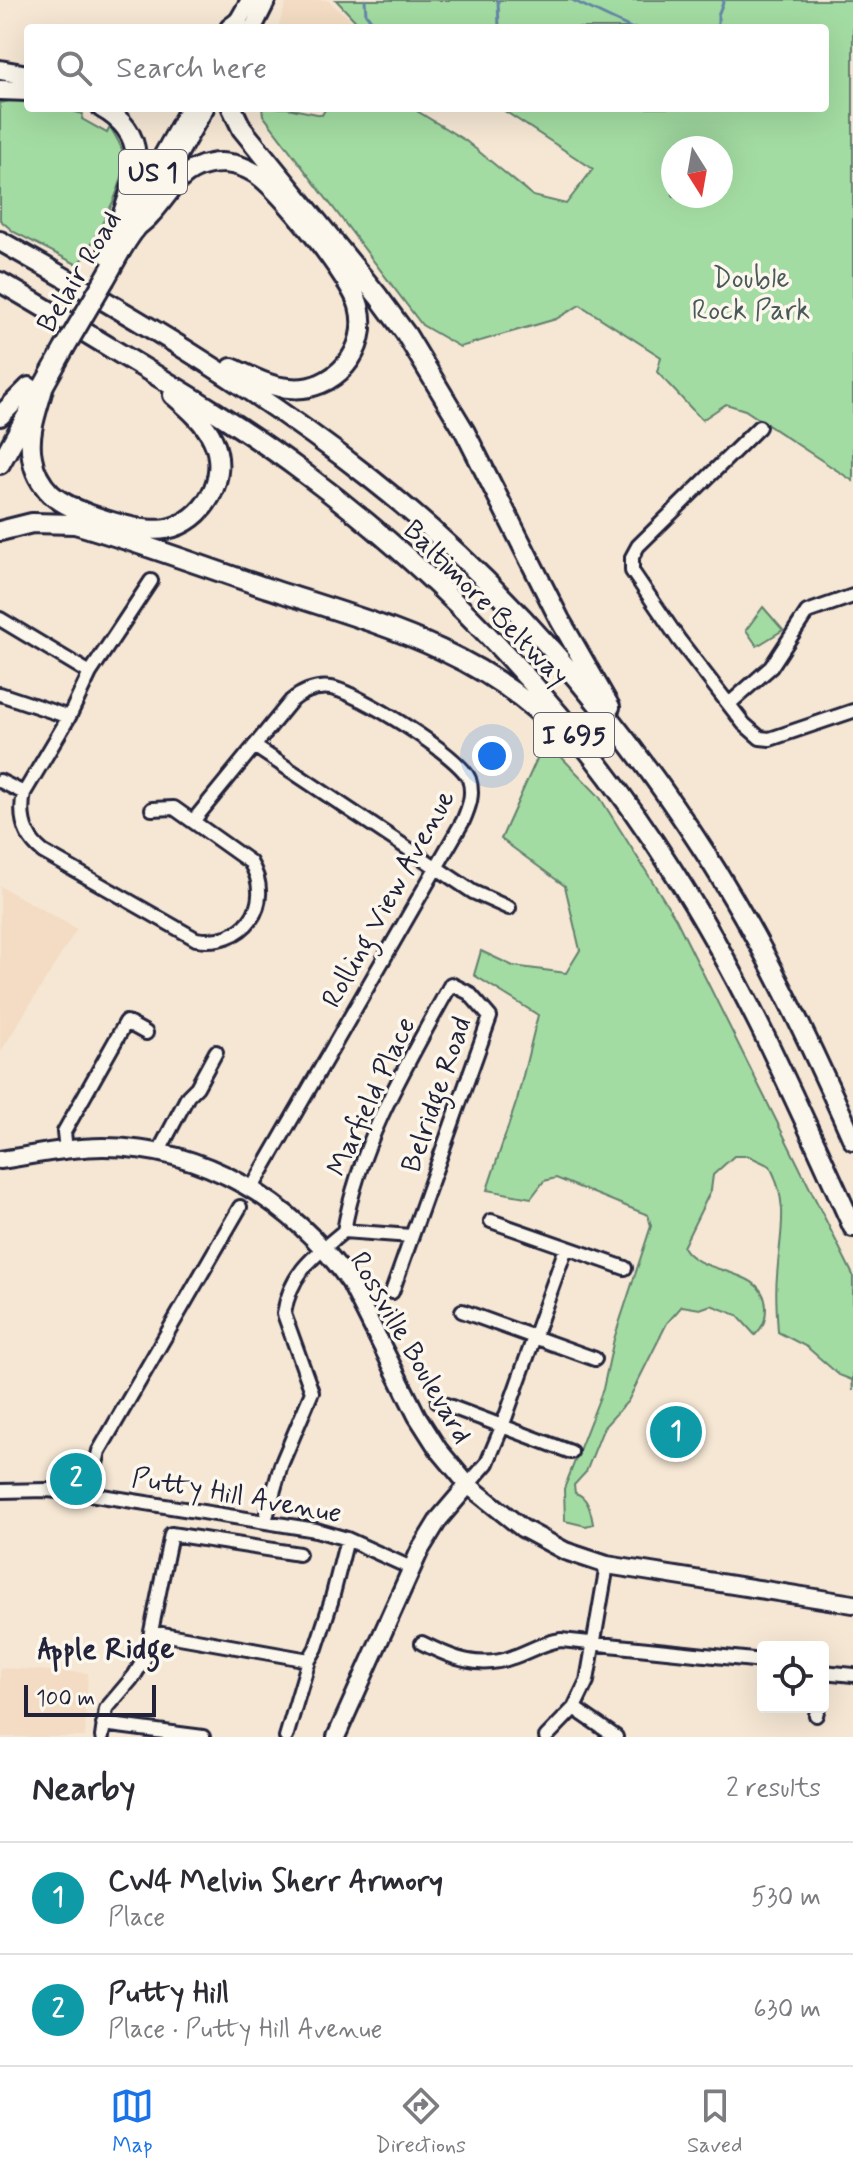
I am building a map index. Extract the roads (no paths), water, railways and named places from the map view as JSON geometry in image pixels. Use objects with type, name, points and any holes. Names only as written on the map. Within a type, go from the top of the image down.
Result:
[{"type":"highway","points":[[0,70],[24,74]]},
{"type":"highway","points":[[0,90],[24,91]]},
{"type":"highway","points":[[107,112],[127,129],[137,160],[134,188],[122,216],[118,237]]},
{"type":"highway","points":[[234,112],[242,129],[406,334],[465,432],[560,620],[640,757]]},
{"type":"highway","points":[[136,228],[151,215],[170,189],[194,169],[217,163],[241,166],[264,178],[331,257],[353,291],[361,317],[360,336],[346,366],[328,381],[305,388],[271,385],[161,335]]},
{"type":"highway","name":"Belair Road","points":[[100,276],[136,228]]},
{"type":"highway","points":[[0,230],[52,270]]},
{"type":"highway","name":"Belair Road","points":[[0,438],[36,386],[100,276],[118,237]]},
{"type":"highway","name":"Baltimore Beltway","points":[[0,241],[161,335],[278,409],[415,515],[535,633],[640,757],[705,852],[778,980],[853,1140]]},
{"type":"highway","name":"Baltimore Beltway","points":[[0,284],[145,368],[257,439],[301,471],[390,542],[468,615],[545,698],[642,824],[708,928],[789,1084],[853,1227]]},
{"type":"highway","points":[[36,386],[31,443],[34,467],[45,488],[73,507],[138,529],[164,529],[193,517],[208,502],[217,478],[218,458],[213,440],[203,424],[145,368]]},
{"type":"highway","points":[[0,416],[36,386]]},
{"type":"highway","name":"Belair Road","points":[[0,464],[36,386]]},
{"type":"highway","points":[[0,531],[17,525],[48,521],[93,530],[391,629],[430,644],[485,672],[525,700],[559,731],[638,826],[708,928]]},
{"type":"main road","points":[[240,24],[250,0]]},
{"type":"main road","points":[[241,24],[267,0]]},
{"type":"main road","name":"Belair Road","points":[[118,237],[187,112]]},
{"type":"main road","name":"Belair Road","points":[[136,228],[203,112]]},
{"type":"main road","name":"Rossville Boulevard","points":[[0,1160],[111,1147],[158,1153],[206,1166],[252,1188],[294,1219],[323,1248],[350,1282],[417,1416],[438,1449],[468,1485]]},
{"type":"main road","points":[[336,1737],[411,1568],[433,1528],[468,1485],[510,1520],[534,1535],[578,1556],[607,1565],[853,1604]]},
{"type":"street","points":[[759,427],[638,546],[631,562],[632,571],[752,733],[768,740],[853,711]]},
{"type":"street","points":[[151,581],[90,673],[69,717],[24,793],[21,805],[23,825],[28,839],[43,852],[196,939],[213,941],[229,938],[242,930],[253,915],[258,889],[255,872],[245,858],[174,808],[152,809]]},
{"type":"street","points":[[729,704],[771,667],[807,612],[853,596]]},
{"type":"street","points":[[0,619],[90,673]]},
{"type":"street","name":"Rolling View Avenue","points":[[194,820],[299,695],[329,688],[362,699],[437,748],[467,775],[471,801],[463,821],[252,1188]]},
{"type":"street","points":[[0,694],[69,717]]},
{"type":"street","points":[[254,746],[473,892],[509,908]]},
{"type":"street","points":[[0,781],[24,793]]},
{"type":"street","name":"Marfield Place","points":[[344,1231],[350,1195],[373,1138],[404,1068],[451,984]]},
{"type":"street","name":"Belridge Road","points":[[392,1292],[490,1017],[481,1003],[451,984]]},
{"type":"street","points":[[66,1150],[64,1132],[126,1022],[146,1033]]},
{"type":"street","points":[[158,1153],[216,1052]]},
{"type":"street","points":[[89,1494],[99,1451],[240,1207]]},
{"type":"street","points":[[491,1221],[625,1268]]},
{"type":"street","points":[[265,1521],[281,1465],[312,1392],[285,1324],[286,1301],[307,1261],[344,1231],[411,1236]]},
{"type":"street","points":[[468,1485],[487,1463],[502,1427],[566,1248]]},
{"type":"street","points":[[462,1311],[595,1359]]},
{"type":"street","points":[[438,1402],[571,1452]]},
{"type":"street","name":"Putty Hill Avenue","points":[[0,1491],[47,1490],[89,1494],[316,1530],[347,1539],[411,1568]]},
{"type":"street","points":[[215,1541],[219,1515]]},
{"type":"street","points":[[203,1737],[103,1730],[106,1709],[142,1665],[171,1534],[299,1554]]},
{"type":"street","points":[[286,1737],[309,1660],[328,1613],[347,1539]]},
{"type":"street","points":[[546,1737],[574,1708],[587,1681],[607,1565]]},
{"type":"street","points":[[151,1632],[309,1660]]},
{"type":"street","points":[[422,1643],[446,1655],[479,1663],[500,1661],[554,1641],[757,1660]]},
{"type":"street","points":[[829,1673],[853,1675]]},
{"type":"street","points":[[574,1708],[616,1737]]},
{"type":"waterway","points":[[365,0],[366,14],[374,24]]},
{"type":"waterway","points":[[498,0],[499,24]]},
{"type":"waterway","points":[[572,0],[623,24]]},
{"type":"waterway","points":[[718,24],[724,0]]},
{"type":"place","name":"CW4 Melvin Sherr Armory","points":[[676,1432]]},
{"type":"place","name":"Putty Hill","points":[[76,1479]]},
{"type":"district","name":"Apple Ridge","points":[[106,1648]]},
{"type":"park label","name":"Double Rock Park","points":[[751,293]]}]
